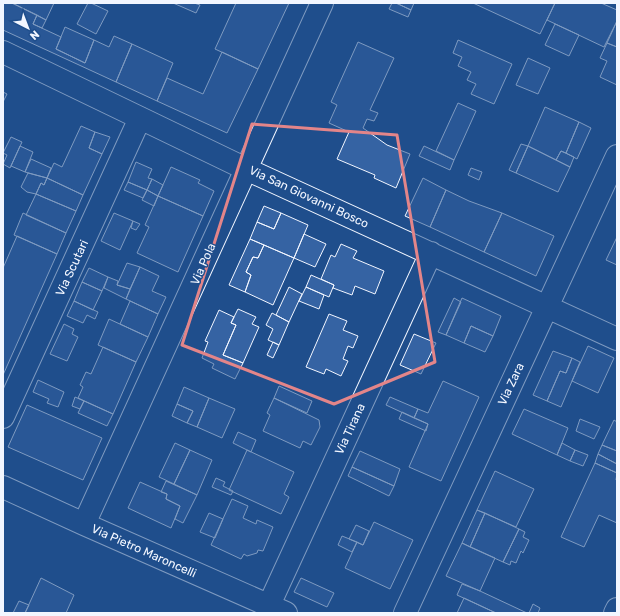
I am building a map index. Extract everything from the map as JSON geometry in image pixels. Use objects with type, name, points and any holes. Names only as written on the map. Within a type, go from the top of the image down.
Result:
[{"type":"street","name":"Via Pola","points":[[84,524],[322,3]]},
{"type":"street","name":"Via San Giovanni Bosco","points":[[3,52],[246,169],[617,339]]},
{"type":"street","name":"Via Scutari","points":[[3,418],[140,118]]},
{"type":"street","name":"Via Zara","points":[[405,613],[617,156]]},
{"type":"street","name":"Via Tirana","points":[[277,609],[431,253]]},
{"type":"street","name":"Via Pietro Maroncelli","points":[[3,486],[84,524],[277,609]]},
{"type":"street","points":[[615,613],[617,609]]},
{"type":"highlighted area","points":[[252,124],[397,135],[435,362],[334,404],[182,345]]},
{"type":"building","points":[[3,3],[12,3],[37,15],[33,24],[61,37],[56,49],[85,63],[94,40],[109,47],[114,36],[132,44],[116,82],[3,30]]},
{"type":"building","points":[[12,3],[54,3],[46,20]]},
{"type":"building","points":[[88,3],[108,11],[96,34],[77,24]]},
{"type":"building","points":[[173,3],[194,3],[200,5],[196,13]]},
{"type":"building","points":[[236,3],[289,3],[258,69],[215,49]]},
{"type":"building","points":[[392,3],[396,3],[411,10],[408,17],[389,9]]},
{"type":"building","points":[[396,3],[414,3],[411,10]]},
{"type":"building","points":[[473,3],[555,3],[540,34]]},
{"type":"building","points":[[555,3],[601,3],[617,10],[617,21],[604,47],[547,20]]},
{"type":"building","points":[[37,15],[46,20],[42,28],[33,24]]},
{"type":"building","points":[[617,21],[617,47],[607,43]]},
{"type":"building","points":[[555,24],[579,35],[569,56],[545,45]]},
{"type":"building","points":[[65,27],[94,40],[85,63],[56,49]]},
{"type":"building","points":[[458,40],[512,64],[494,104],[471,94],[476,84],[467,80],[471,72],[458,66],[462,57],[453,53]]},
{"type":"building","points":[[358,42],[394,58],[370,110],[378,113],[374,121],[367,119],[363,128],[387,145],[410,154],[396,188],[374,178],[375,175],[337,159],[349,132],[329,123],[337,105],[331,102]]},
{"type":"building","points":[[607,43],[617,47],[617,85],[600,77],[607,61],[600,58]]},
{"type":"building","points":[[132,44],[173,63],[157,101],[116,82]]},
{"type":"building","points":[[222,52],[258,69],[227,133],[157,101],[167,78],[203,94]]},
{"type":"building","points":[[528,58],[550,68],[538,94],[516,85]]},
{"type":"building","points":[[3,92],[7,94],[3,102]]},
{"type":"building","points":[[458,103],[476,111],[454,160],[436,151]]},
{"type":"building","points":[[545,107],[579,122],[566,153],[561,151],[556,160],[528,146]]},
{"type":"building","points":[[579,122],[591,128],[577,159],[566,153]]},
{"type":"building","points":[[81,126],[95,132],[89,148],[102,154],[83,195],[47,178],[54,163],[62,167]]},
{"type":"building","points":[[95,132],[110,137],[102,154],[89,148]]},
{"type":"building","points":[[11,137],[22,142],[10,168],[3,164],[7,155],[3,153]]},
{"type":"building","points":[[521,144],[528,146],[516,173],[509,170]]},
{"type":"building","points":[[20,146],[33,152],[25,172],[11,166]]},
{"type":"building","points":[[424,146],[454,160],[450,170],[419,156]]},
{"type":"building","points":[[528,146],[570,167],[558,192],[516,173]]},
{"type":"building","points":[[561,151],[574,157],[570,167],[556,160]]},
{"type":"building","points":[[31,159],[51,168],[47,178],[25,172]]},
{"type":"building","points":[[136,162],[152,169],[148,178],[152,179],[147,190],[128,182]]},
{"type":"building","points":[[171,167],[200,180],[198,183],[214,191],[203,216],[158,196]]},
{"type":"building","points":[[471,168],[482,172],[479,180],[468,175]]},
{"type":"building","points":[[28,173],[47,178],[44,185],[41,183],[36,194],[27,192],[21,187]]},
{"type":"building","points":[[47,178],[83,195],[76,211],[36,194],[41,183],[44,185]]},
{"type":"building","points":[[423,178],[446,190],[430,227],[405,216]]},
{"type":"building","points":[[152,179],[163,185],[158,196],[147,190]]},
{"type":"building","points":[[128,182],[147,190],[143,198],[124,190]]},
{"type":"building","points":[[147,190],[158,196],[154,206],[142,200]]},
{"type":"building","points":[[446,190],[469,201],[502,213],[484,252],[430,227]]},
{"type":"building","points":[[36,194],[76,211],[66,233],[26,215]]},
{"type":"building","points":[[158,196],[203,216],[178,272],[137,253],[149,227],[145,225]]},
{"type":"building","points":[[264,206],[281,213],[274,229],[257,222]]},
{"type":"building","points":[[23,213],[66,233],[57,254],[14,235]]},
{"type":"building","points":[[114,213],[133,221],[120,250],[101,241]]},
{"type":"building","points":[[281,213],[308,225],[294,258],[250,239],[257,222],[274,229]]},
{"type":"building","points":[[502,213],[554,236],[536,276],[484,252]]},
{"type":"building","points":[[133,221],[140,224],[136,230],[131,228]]},
{"type":"building","points":[[304,234],[326,244],[315,267],[294,258]]},
{"type":"building","points":[[17,236],[57,254],[3,375],[3,268]]},
{"type":"building","points":[[617,237],[617,265],[606,260]]},
{"type":"building","points":[[250,239],[264,245],[258,258],[253,257],[246,272],[251,275],[245,292],[229,285]]},
{"type":"building","points":[[341,244],[357,251],[353,258],[384,271],[375,294],[355,286],[352,295],[333,288],[334,285],[321,279],[331,255],[335,257]]},
{"type":"building","points":[[264,245],[294,258],[273,305],[245,292],[251,275],[246,272],[253,257],[258,258]]},
{"type":"building","points":[[127,263],[140,267],[130,289],[117,285]]},
{"type":"building","points":[[140,267],[159,276],[152,291],[166,297],[158,314],[126,299]]},
{"type":"building","points":[[89,268],[108,277],[102,291],[82,282]]},
{"type":"building","points":[[311,275],[334,285],[329,297],[306,287]]},
{"type":"building","points":[[108,277],[118,281],[117,285],[130,289],[126,299],[104,288]]},
{"type":"building","points":[[82,282],[102,291],[93,310],[74,301]]},
{"type":"building","points":[[289,287],[302,294],[289,322],[276,315]]},
{"type":"building","points":[[306,287],[324,295],[319,309],[299,301]]},
{"type":"building","points":[[454,298],[461,302],[446,335],[438,332]]},
{"type":"building","points":[[462,298],[501,316],[493,336],[471,326],[464,343],[446,335]]},
{"type":"building","points":[[74,301],[98,312],[95,319],[87,315],[83,323],[67,316]]},
{"type":"building","points":[[130,301],[158,314],[148,337],[120,324]]},
{"type":"building","points":[[238,309],[256,317],[252,324],[259,327],[243,363],[223,355],[236,325],[231,323]]},
{"type":"building","points":[[219,310],[234,317],[231,323],[236,325],[223,355],[243,363],[235,379],[212,368],[214,364],[202,358],[208,342],[205,341]]},
{"type":"building","points":[[272,313],[289,322],[279,345],[268,340],[273,329],[266,325]]},
{"type":"building","points":[[329,314],[347,321],[343,330],[358,336],[353,348],[348,346],[343,359],[348,361],[341,376],[326,369],[324,374],[306,367]]},
{"type":"building","points":[[109,319],[148,337],[136,362],[98,345]]},
{"type":"building","points":[[64,324],[74,329],[72,334],[78,337],[67,361],[50,354]]},
{"type":"building","points":[[471,326],[493,336],[485,352],[464,343]]},
{"type":"building","points":[[414,334],[436,343],[421,374],[400,365]]},
{"type":"building","points":[[273,342],[279,345],[273,358],[267,355]]},
{"type":"building","points":[[588,346],[614,358],[598,393],[572,381]]},
{"type":"building","points":[[103,347],[136,362],[113,414],[78,398],[83,387],[80,385],[86,372],[91,374]]},
{"type":"building","points":[[553,351],[572,358],[566,373],[560,371],[547,401],[533,395]]},
{"type":"building","points":[[572,358],[580,362],[561,407],[547,401],[560,371],[566,373]]},
{"type":"building","points":[[38,380],[64,392],[58,407],[47,403],[49,399],[33,392]]},
{"type":"building","points":[[443,381],[479,397],[441,481],[409,467],[428,424],[414,418],[418,409],[428,413]]},
{"type":"building","points":[[279,386],[312,401],[307,413],[274,398]]},
{"type":"building","points":[[184,387],[209,398],[197,427],[187,423],[193,411],[177,404]]},
{"type":"building","points":[[75,397],[84,401],[80,409],[72,406]]},
{"type":"building","points":[[390,397],[418,409],[414,418],[386,405]]},
{"type":"building","points":[[209,398],[235,409],[222,438],[197,427]]},
{"type":"building","points":[[274,398],[319,420],[320,427],[311,445],[303,441],[300,448],[263,431],[270,415],[267,413]]},
{"type":"building","points":[[84,401],[113,414],[107,426],[78,413]]},
{"type":"building","points":[[177,404],[193,411],[187,423],[172,416]]},
{"type":"building","points":[[27,405],[102,438],[83,480],[8,447]]},
{"type":"building","points":[[524,409],[568,428],[557,455],[512,434]]},
{"type":"building","points":[[402,412],[428,424],[426,431],[399,419]]},
{"type":"building","points":[[580,419],[600,427],[594,439],[576,431]]},
{"type":"building","points":[[614,420],[617,422],[617,451],[602,445]]},
{"type":"building","points":[[238,432],[256,440],[251,452],[233,443]]},
{"type":"building","points":[[175,443],[190,450],[174,484],[159,477]]},
{"type":"building","points":[[562,443],[575,450],[570,461],[557,455]]},
{"type":"building","points":[[602,445],[617,451],[617,464],[598,454]]},
{"type":"building","points":[[190,450],[212,460],[197,495],[174,484]]},
{"type":"building","points":[[247,450],[294,472],[284,494],[289,497],[281,514],[229,490]]},
{"type":"building","points":[[575,450],[588,455],[583,466],[570,461]]},
{"type":"building","points":[[360,451],[400,469],[394,486],[352,467]]},
{"type":"building","points":[[598,454],[617,464],[617,473],[595,463]]},
{"type":"building","points":[[595,463],[617,473],[617,523],[599,515],[584,547],[561,537]]},
{"type":"building","points":[[352,467],[394,486],[389,496],[348,476]]},
{"type":"building","points":[[495,471],[534,489],[516,527],[477,510]]},
{"type":"building","points":[[216,478],[225,482],[223,486],[233,491],[231,495],[212,487]]},
{"type":"building","points":[[166,481],[197,495],[183,523],[175,519],[180,506],[166,499],[167,494],[161,492]]},
{"type":"building","points":[[140,482],[167,494],[166,499],[180,506],[171,528],[128,508]]},
{"type":"building","points":[[232,499],[248,506],[243,518],[256,524],[257,520],[273,527],[263,551],[258,550],[257,553],[247,556],[244,554],[241,559],[211,545]]},
{"type":"building","points":[[477,510],[485,513],[470,547],[462,543]]},
{"type":"building","points":[[209,513],[223,519],[215,538],[200,532]]},
{"type":"building","points":[[485,513],[519,529],[503,562],[470,547]]},
{"type":"building","points":[[374,522],[413,540],[390,589],[345,568],[357,542],[363,545]]},
{"type":"building","points":[[356,525],[369,531],[363,545],[349,539]]},
{"type":"building","points":[[519,529],[525,532],[523,537],[529,540],[523,553],[521,551],[516,563],[511,561],[510,565],[503,562]]},
{"type":"building","points":[[342,536],[357,542],[352,552],[338,545]]},
{"type":"building","points":[[462,543],[495,558],[480,591],[446,576]]},
{"type":"building","points":[[41,578],[74,595],[66,613],[25,613]]},
{"type":"building","points":[[301,578],[334,593],[327,607],[294,592]]},
{"type":"building","points":[[462,584],[527,613],[496,613],[457,595]]},
{"type":"building","points":[[464,598],[496,613],[457,613]]},
{"type":"building","points":[[19,601],[29,605],[25,613],[13,613]]},
{"type":"building","points":[[533,604],[540,608],[538,613],[529,613]]}]
